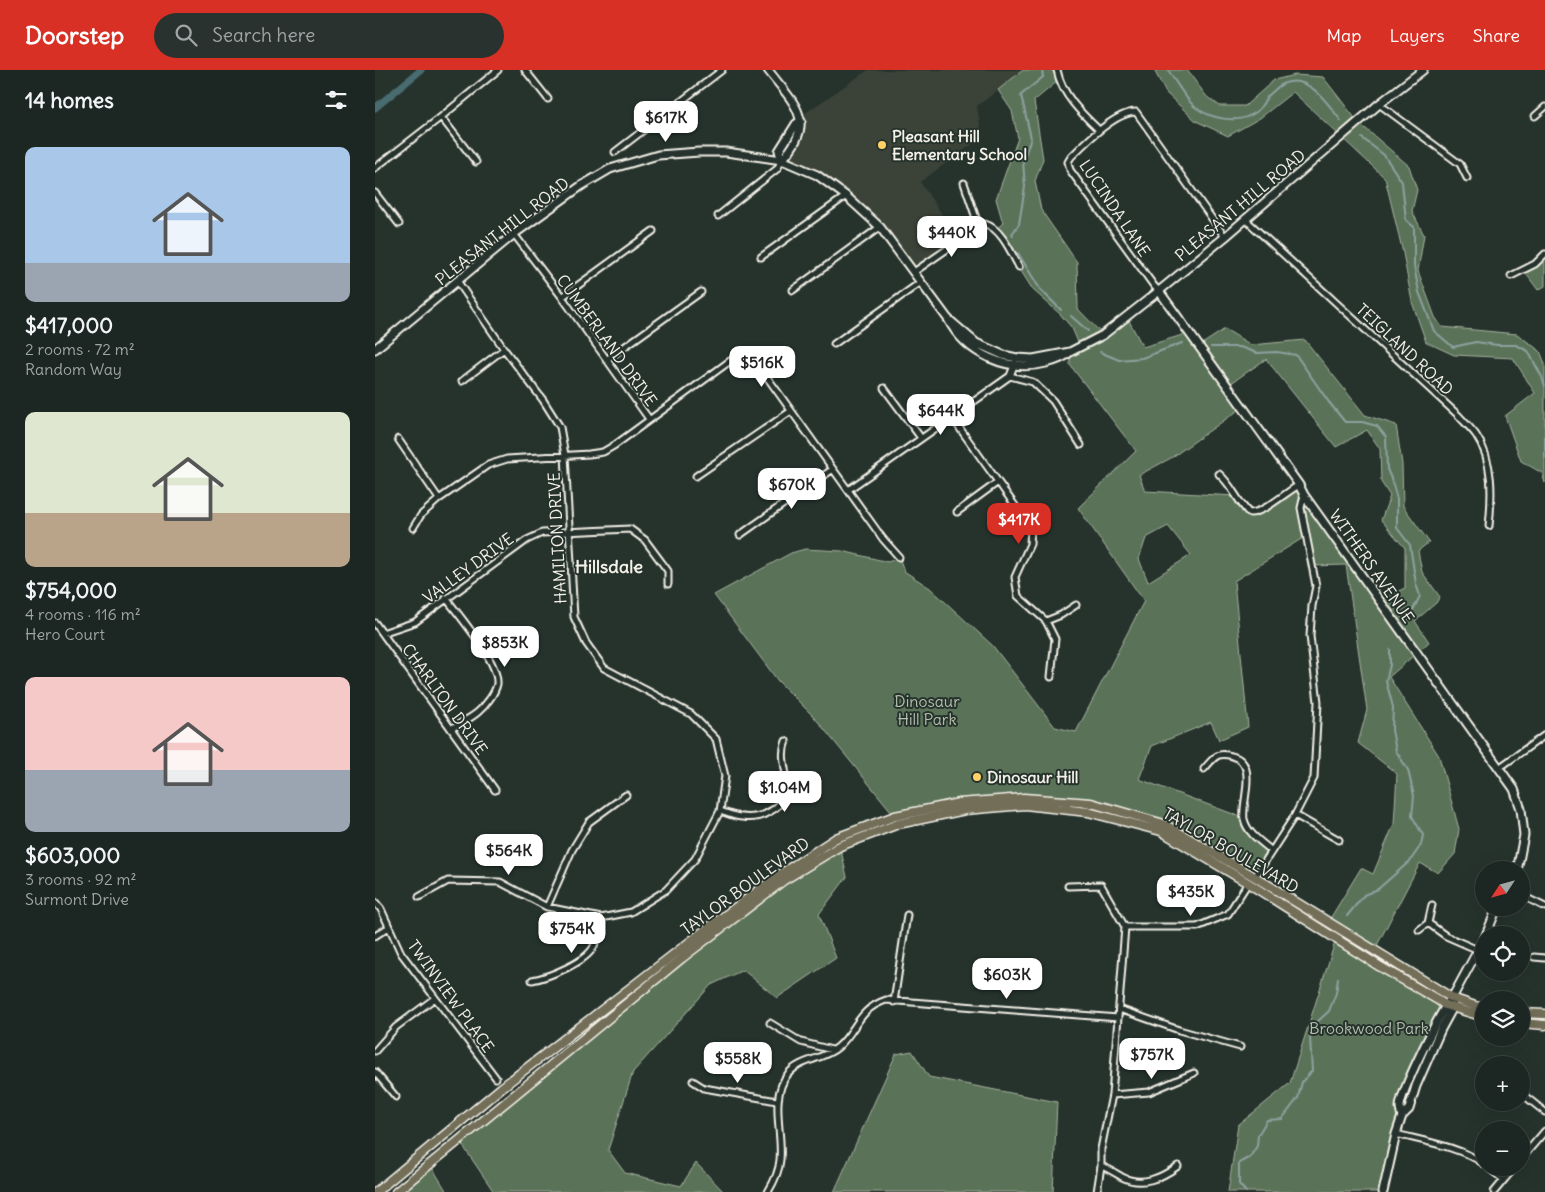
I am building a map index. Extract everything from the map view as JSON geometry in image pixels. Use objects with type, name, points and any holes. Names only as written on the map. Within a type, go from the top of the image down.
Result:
[{"type":"main road","name":"TAYLOR BOULEVARD","points":[[376,1192],[509,1082],[700,934],[783,873],[836,838],[895,816],[959,803],[1024,798],[1091,803],[1163,824],[1255,877],[1452,998],[1475,1005]]},
{"type":"main road","name":"TAYLOR BOULEVARD","points":[[396,1192],[674,964],[784,880],[840,846],[898,824],[965,810],[1025,805],[1088,812],[1161,831],[1248,883],[1379,966],[1449,1006],[1475,1014]]},
{"type":"main road","points":[[1530,1013],[1545,1014]]},
{"type":"main road","points":[[1530,1024],[1545,1025]]},
{"type":"street","points":[[375,168],[498,70]]},
{"type":"street","points":[[525,70],[548,98]]},
{"type":"street","points":[[615,152],[721,70]]},
{"type":"street","points":[[717,216],[777,169],[781,160],[779,151],[796,124],[801,121],[797,107],[768,70]]},
{"type":"street","points":[[1057,70],[1061,86],[1077,110],[1099,130]]},
{"type":"street","name":"PLEASANT HILL ROAD","points":[[948,319],[976,344],[991,351],[1017,358],[1040,359],[1070,352],[1103,336],[1225,237],[1379,104],[1423,70]]},
{"type":"street","points":[[1379,104],[1460,164],[1467,178]]},
{"type":"street","points":[[1535,116],[1545,107]]},
{"type":"street","name":"LUCINDA LANE","points":[[1159,291],[1070,170],[1068,162],[1071,157],[1099,130],[1130,112],[1136,112],[1225,237]]},
{"type":"street","points":[[441,117],[476,162]]},
{"type":"street","name":"PLEASANT HILL ROAD","points":[[375,349],[514,234],[581,186],[610,169],[658,155],[726,152],[781,160],[817,175],[846,196],[880,227],[948,319],[958,336],[989,358],[1014,366],[1034,366],[1048,363],[1070,352]]},
{"type":"street","points":[[964,184],[979,227]]},
{"type":"street","points":[[375,193],[399,224]]},
{"type":"street","points":[[761,257],[846,196]]},
{"type":"street","name":"TEIGLAND ROAD","points":[[1245,220],[1458,415],[1477,436],[1488,460],[1491,504],[1489,526]]},
{"type":"street","points":[[914,272],[985,224],[990,225],[1009,246],[1019,267]]},
{"type":"street","points":[[793,290],[880,227]]},
{"type":"street","points":[[562,297],[653,231]]},
{"type":"street","name":"CUMBERLAND DRIVE","points":[[514,234],[562,297],[649,420],[730,361],[745,358],[757,363],[883,539],[899,557]]},
{"type":"street","points":[[1511,276],[1535,264],[1545,254]]},
{"type":"street","name":"HAMILTON DRIVE","points":[[419,898],[448,881],[500,882],[547,908],[601,918],[631,912],[666,890],[695,859],[720,811],[725,776],[716,739],[691,714],[604,668],[586,643],[574,617],[565,455],[560,427],[543,400],[458,282]]},
{"type":"street","points":[[834,344],[921,282]]},
{"type":"street","name":"WITHERS AVENUE","points":[[1159,291],[1515,789],[1521,809],[1524,835],[1519,861]]},
{"type":"street","points":[[607,360],[701,292]]},
{"type":"street","points":[[462,381],[505,349]]},
{"type":"street","points":[[848,490],[1010,376],[1017,358]]},
{"type":"street","points":[[1010,376],[1033,382],[1053,402],[1081,445]]},
{"type":"street","points":[[884,388],[921,438]]},
{"type":"street","points":[[696,476],[791,411]]},
{"type":"street","points":[[951,416],[1031,528],[1030,544],[1015,577],[1018,596],[1047,621],[1055,639],[1051,677]]},
{"type":"street","points":[[413,528],[421,515],[439,499],[488,464],[507,459],[603,452],[649,420]]},
{"type":"street","points":[[398,439],[439,499]]},
{"type":"street","points":[[740,535],[833,469]]},
{"type":"street","points":[[1219,474],[1228,482],[1243,507],[1249,513],[1255,514],[1299,485]]},
{"type":"street","points":[[957,512],[999,482]]},
{"type":"street","points":[[1255,877],[1295,815],[1314,778],[1318,702],[1310,636],[1312,606],[1316,586],[1301,508],[1304,495]]},
{"type":"street","name":"VALLEY DRIVE","points":[[382,633],[415,622],[527,540],[542,533],[570,530],[630,529],[645,540],[668,571],[668,584]]},
{"type":"street","points":[[446,598],[496,670],[497,684],[492,695],[478,712],[451,729]]},
{"type":"street","points":[[1047,621],[1061,615],[1076,604]]},
{"type":"street","name":"CHARLTON DRIVE","points":[[375,623],[495,790]]},
{"type":"street","points":[[1499,768],[1545,735]]},
{"type":"street","points":[[720,811],[743,818],[773,811],[784,799],[787,785],[782,750],[786,741]]},
{"type":"street","points":[[1204,769],[1216,755],[1224,753],[1237,757],[1243,762],[1247,778],[1244,818],[1255,838],[1271,851]]},
{"type":"street","points":[[547,908],[572,850],[589,822],[626,795]]},
{"type":"street","points":[[1295,815],[1339,840]]},
{"type":"street","points":[[1125,928],[1197,927],[1228,914],[1248,883]]},
{"type":"street","points":[[1068,886],[1101,886],[1125,928],[1113,1095],[1101,1150],[1101,1166],[1097,1192]]},
{"type":"street","points":[[1530,900],[1545,907]]},
{"type":"street","name":"TWINVIEW PLACE","points":[[375,902],[381,909],[401,953],[496,1078]]},
{"type":"street","points":[[1419,930],[1429,923],[1432,905]]},
{"type":"street","points":[[894,1002],[907,915]]},
{"type":"street","points":[[532,980],[545,978],[576,964],[593,948],[601,918]]},
{"type":"street","points":[[1429,923],[1446,936],[1475,949]]},
{"type":"street","points":[[375,936],[389,928]]},
{"type":"street","points":[[1383,1192],[1402,1116],[1399,1107],[1408,1083],[1475,956]]},
{"type":"street","points":[[1534,958],[1545,958]]},
{"type":"street","points":[[375,1051],[397,1027],[435,998]]},
{"type":"street","points":[[768,1192],[775,1180],[780,1161],[781,1144],[777,1101],[787,1075],[798,1064],[820,1058],[837,1047],[866,1010],[874,1004],[886,1000],[1118,1018]]},
{"type":"street","points":[[1119,1009],[1179,1030],[1240,1047]]},
{"type":"street","points":[[770,1023],[801,1042],[832,1050]]},
{"type":"street","points":[[375,1072],[396,1096]]},
{"type":"street","points":[[1113,1095],[1149,1092],[1194,1073]]},
{"type":"street","points":[[693,1081],[704,1088],[777,1101]]},
{"type":"street","points":[[1530,1100],[1545,1112]]},
{"type":"street","points":[[1530,1148],[1545,1131]]},
{"type":"street","points":[[1396,1134],[1475,1158]]},
{"type":"street","points":[[1101,1166],[1127,1179],[1143,1181],[1162,1176],[1178,1166]]},
{"type":"street","points":[[1499,1176],[1504,1180]]},
{"type":"street","points":[[1494,1192],[1507,1176]]},
{"type":"shaded area","name":"Pleasant Hill Elementary School","points":[[868,70],[1019,70],[1021,73],[977,106],[982,137],[920,182],[960,241],[913,270],[880,227],[817,175],[782,160],[802,128],[801,116]]},
{"type":"green space","name":"Dinosaur Hill Park","points":[[1023,70],[1054,70],[1059,80],[1034,101],[1043,159],[1035,181],[1041,210],[1077,262],[1078,309],[1103,335],[1127,317],[1143,347],[1189,333],[1199,346],[1225,329],[1251,345],[1305,340],[1365,415],[1396,425],[1402,464],[1403,506],[1429,542],[1418,551],[1422,572],[1440,597],[1436,603],[1415,621],[1429,642],[1389,677],[1439,756],[1459,829],[1455,854],[1438,873],[1420,863],[1374,951],[1328,922],[1361,868],[1373,874],[1394,824],[1397,774],[1358,743],[1367,710],[1346,565],[1312,566],[1306,536],[1234,581],[1248,727],[1219,740],[1211,722],[1152,746],[1139,779],[1244,818],[1248,828],[1272,851],[1255,877],[1164,824],[1091,803],[1024,798],[959,803],[895,816],[815,718],[778,681],[714,595],[791,553],[805,549],[842,551],[888,562],[899,557],[904,571],[930,588],[993,646],[1055,727],[1076,732],[1144,601],[1078,508],[1136,451],[1070,365],[1070,352],[1080,347],[1072,328],[1060,314],[1033,290],[995,230],[1003,223],[996,199],[1018,138],[1012,111],[998,90]],"holes":[[[1266,359],[1336,447],[1367,430],[1380,449],[1381,482],[1390,496],[1381,520],[1405,548],[1405,588],[1380,600],[1299,485],[1255,514],[1243,507],[1236,496],[1145,491],[1139,475],[1171,458],[1243,407],[1227,386]],[[1168,526],[1191,555],[1148,582],[1139,559],[1146,538]]]},
{"type":"green space","points":[[1154,70],[1187,70],[1207,97],[1220,106],[1245,106],[1274,80],[1295,75],[1323,77],[1358,122],[1409,166],[1417,190],[1412,211],[1424,235],[1418,271],[1435,317],[1442,327],[1517,334],[1540,351],[1545,364],[1545,483],[1542,473],[1521,461],[1505,416],[1535,393],[1513,358],[1454,355],[1426,342],[1412,302],[1403,253],[1385,178],[1293,92],[1260,118],[1228,136],[1196,121],[1166,93]]},
{"type":"green space","points":[[1545,254],[1545,286],[1538,290],[1524,271]]},
{"type":"green space","points":[[840,846],[847,877],[819,914],[836,958],[777,998],[743,970],[711,985],[633,1072],[608,1150],[625,1173],[681,1186],[696,1163],[724,1192],[494,1192],[459,1140],[784,880]]},
{"type":"green space","name":"Brookwood Park","points":[[1336,939],[1445,1005],[1400,1107],[1402,1116],[1383,1192],[1228,1192],[1238,1125],[1290,1083]]},
{"type":"green space","points":[[912,1051],[929,1077],[1057,1102],[1053,1192],[834,1192],[896,1054]]},
{"type":"green space","points":[[430,1164],[447,1192],[396,1192]]},
{"type":"waterway","points":[[375,108],[421,70]]},
{"type":"waterway","points":[[1013,236],[1012,234],[1019,224],[1025,187],[1023,161],[1031,138],[1021,95],[1043,77],[1042,70]]},
{"type":"waterway","points":[[1168,70],[1191,103],[1209,115],[1225,119],[1249,116],[1258,110],[1268,96],[1279,86],[1294,81],[1302,83],[1318,93],[1341,121]]},
{"type":"waterway","points":[[1362,138],[1384,155],[1402,182],[1406,220],[1414,227],[1414,266],[1419,292],[1434,331],[1453,347],[1476,342],[1516,345],[1528,351],[1545,386]]},
{"type":"waterway","points":[[1018,253],[1040,289],[1061,310]]},
{"type":"waterway","points":[[1071,316],[1088,331]]},
{"type":"waterway","points":[[1100,352],[1119,360],[1142,358],[1182,343]]},
{"type":"waterway","points":[[1211,347],[1240,347],[1257,353],[1277,352],[1296,355],[1345,422],[1362,422],[1377,426],[1386,437],[1387,469],[1397,499],[1397,528],[1410,545],[1416,584],[1420,596],[1406,624]]},
{"type":"waterway","points":[[1545,429],[1545,458]]},
{"type":"waterway","points":[[1347,916],[1364,895],[1378,889],[1410,861],[1421,845],[1423,835],[1412,816],[1414,796],[1408,770],[1396,751],[1392,730],[1393,707],[1386,681],[1390,665],[1390,650]]},
{"type":"waterway","points":[[1246,1192],[1239,1184],[1239,1163],[1250,1157],[1257,1146],[1258,1135],[1267,1120],[1282,1119],[1298,1098],[1302,1082],[1312,1071],[1310,1038],[1316,1023],[1329,1011],[1336,993],[1338,978]]},
{"type":"place","name":"Pleasant Hill Elementary School","points":[[882,145]]},
{"type":"place","name":"Dinosaur Hill","points":[[977,777]]},
{"type":"district","name":"Hillsdale","points":[[609,566]]}]
